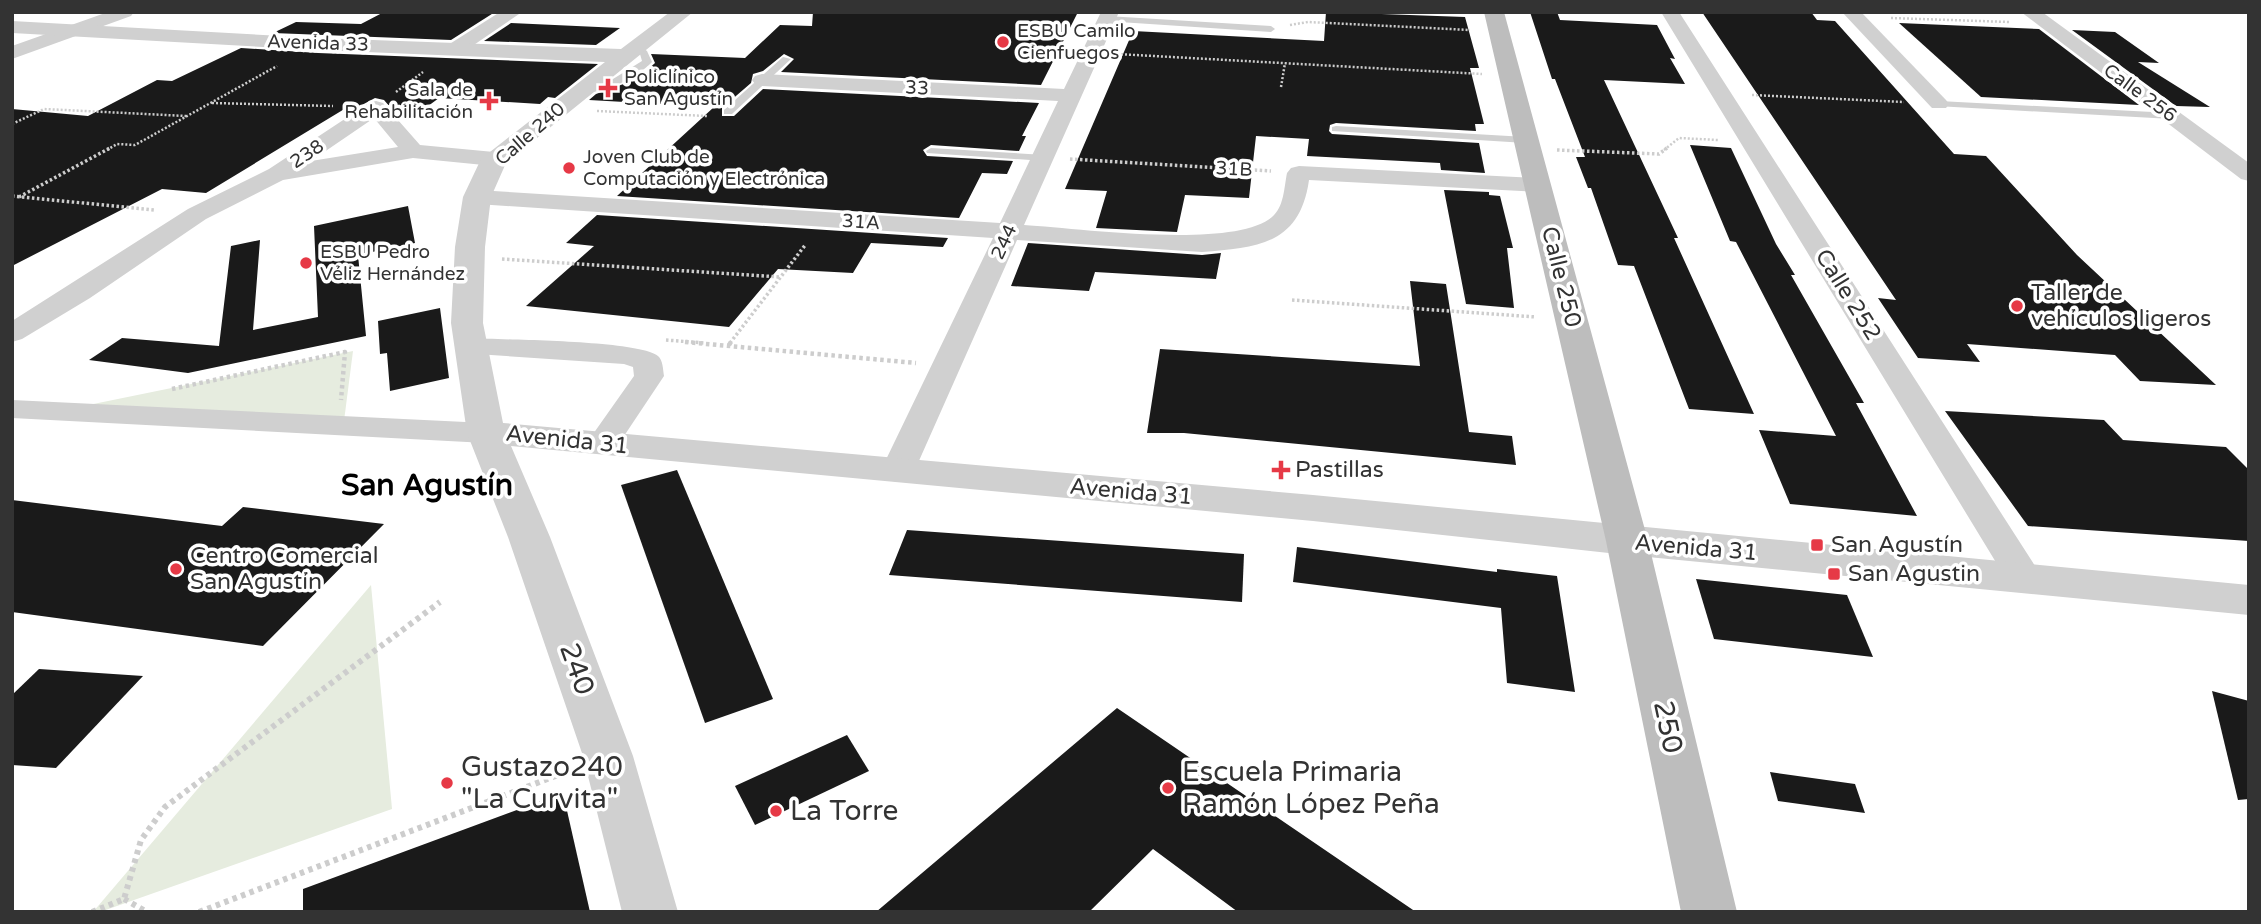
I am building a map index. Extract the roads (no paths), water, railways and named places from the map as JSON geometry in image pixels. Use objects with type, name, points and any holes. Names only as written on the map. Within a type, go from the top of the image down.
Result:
[{"type":"main road","name":"Calle 250","points":[[1497,22],[1627,541]]},
{"type":"main road","name":"250","points":[[1627,541],[1709,912]]},
{"type":"street","points":[[12,53],[125,12]]},
{"type":"street","points":[[456,49],[513,12]]},
{"type":"street","name":"Calle 240","points":[[486,433],[467,323],[470,257],[477,197],[495,159],[683,12]]},
{"type":"street","name":"Calle 252","points":[[1670,12],[2024,578]]},
{"type":"street","points":[[1853,14],[1939,104]]},
{"type":"street","name":"244","points":[[897,472],[1109,16]]},
{"type":"street","name":"Calle 256","points":[[2037,18],[2249,174]]},
{"type":"street","name":"Avenida 33","points":[[12,27],[318,44],[630,51]]},
{"type":"street","name":"33","points":[[762,80],[1072,96]]},
{"type":"street","name":"238","points":[[12,333],[80,292],[197,214],[277,174],[376,107],[413,151]]},
{"type":"street","points":[[277,174],[413,151],[495,159]]},
{"type":"street","name":"31A","points":[[477,197],[1202,244],[1246,241],[1271,228],[1289,214],[1299,173],[1538,185]]},
{"type":"street","points":[[471,347],[628,355],[647,362],[649,376],[602,444]]},
{"type":"street","name":"Avenida 31","points":[[12,409],[486,433],[1313,508],[1627,541],[2249,600]]},
{"type":"street","name":"240","points":[[486,433],[529,537],[608,756],[650,912]]},
{"type":"lane","points":[[1109,16],[1270,29]]},
{"type":"lane","points":[[728,112],[786,58]]},
{"type":"lane","points":[[1939,104],[2172,116]]},
{"type":"lane","points":[[1336,129],[1527,144]]},
{"type":"lane","points":[[931,150],[1045,158]]},
{"type":"place","name":"ESBU Camilo Cienfuegos","points":[[1003,42]]},
{"type":"place","name":"Policlínico San Agustín","points":[[608,88]]},
{"type":"place","name":"Sala de Rehabilitación","points":[[489,101]]},
{"type":"place","name":"Joven Club de Computación y Electrónica","points":[[569,168]]},
{"type":"place","name":"ESBU Pedro Véliz Hernández","points":[[306,263]]},
{"type":"place","name":"Taller de vehículos ligeros","points":[[2017,306]]},
{"type":"place","name":"Pastillas","points":[[1281,470]]},
{"type":"place","name":"San Agustín","points":[[1817,545]]},
{"type":"place","name":"Centro Comercial San Agustín","points":[[176,569]]},
{"type":"place","name":"San Agustin","points":[[1834,574]]},
{"type":"place","name":"Gustazo240 \"La Curvita\"","points":[[447,783]]},
{"type":"place","name":"Escuela Primaria Ramón López Peña","points":[[1168,788]]},
{"type":"place","name":"La Torre","points":[[776,811]]},
{"type":"district","name":"San Agustín","points":[[427,485]]}]
